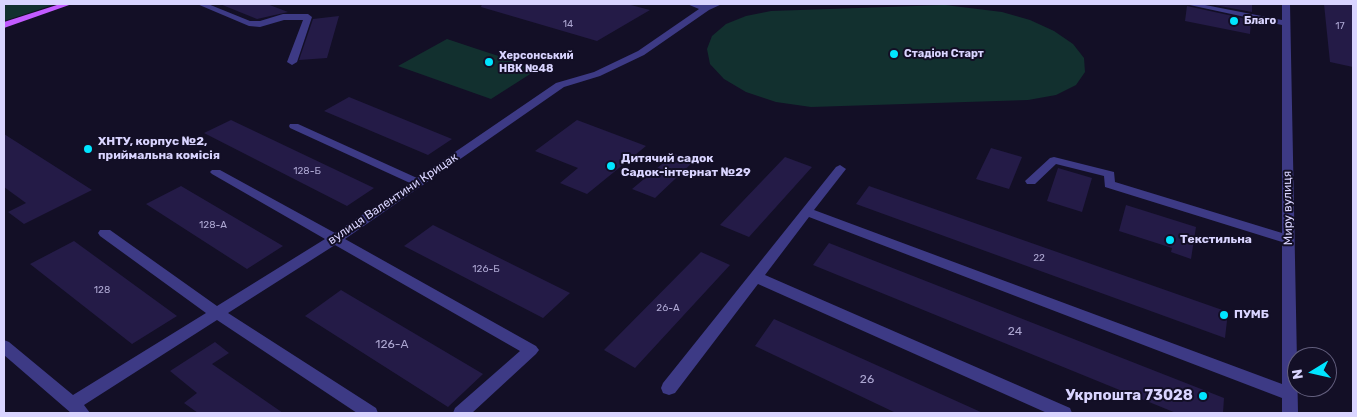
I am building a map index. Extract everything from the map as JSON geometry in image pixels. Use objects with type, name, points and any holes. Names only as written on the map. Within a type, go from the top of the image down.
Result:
[{"type":"main road","points":[[4,25],[68,4]]},
{"type":"street","points":[[201,4],[249,23],[260,24],[283,17],[308,17],[292,62]]},
{"type":"street","points":[[691,4],[706,8]]},
{"type":"street","name":"вулиця Валентини Крицак","points":[[77,409],[218,313],[419,183],[560,85],[597,74],[641,53],[706,8],[718,4]]},
{"type":"street","points":[[1190,4],[1286,23]]},
{"type":"street","name":"Миру вулиця","points":[[1286,4],[1289,347]]},
{"type":"street","points":[[294,126],[419,183]]},
{"type":"street","points":[[1031,181],[1054,160],[1110,174],[1109,184],[1288,239]]},
{"type":"street","points":[[669,388],[840,170]]},
{"type":"street","points":[[216,172],[531,350],[461,413]]},
{"type":"street","points":[[807,212],[1287,393]]},
{"type":"street","points":[[105,233],[218,313],[370,413]]},
{"type":"street","points":[[756,277],[1064,413]]},
{"type":"street","points":[[4,346],[77,409]]},
{"type":"street","name":"Миру вулиця","points":[[1289,397],[1290,413]]},
{"type":"green space","points":[[4,4],[56,4],[4,21]]},
{"type":"green space","name":"Стадіон Старт","points":[[945,5],[1002,12],[1030,20],[1054,31],[1073,44],[1084,58],[1085,72],[1076,85],[1056,95],[1028,100],[811,107],[776,102],[746,92],[724,79],[710,64],[707,49],[712,36],[726,24],[746,16],[771,11]]},
{"type":"green space","points":[[447,39],[538,69],[491,99],[398,66]]},
{"type":"building","points":[[220,4],[267,4],[288,12],[257,19]]},
{"type":"building","points":[[482,4],[627,4],[650,10],[597,41],[481,7]]},
{"type":"building","points":[[1209,4],[1252,4],[1252,12]]},
{"type":"building","points":[[1324,4],[1352,4],[1353,67],[1330,62]]},
{"type":"building","points":[[1187,6],[1251,20],[1250,34],[1185,21]]},
{"type":"building","points":[[339,16],[327,58],[299,60],[313,19]]},
{"type":"building","points":[[349,97],[452,139],[428,155],[324,111]]},
{"type":"building","points":[[231,120],[374,188],[347,206],[204,133]]},
{"type":"building","points":[[577,120],[646,146],[587,194],[560,183],[578,168],[535,151]]},
{"type":"building","points":[[4,134],[92,190],[24,224],[8,212],[26,203],[4,187]]},
{"type":"building","points":[[991,148],[1022,157],[1009,189],[976,179]]},
{"type":"building","points":[[674,154],[694,161],[655,198],[632,189]]},
{"type":"building","points":[[785,157],[812,167],[749,237],[720,225]]},
{"type":"building","points":[[1058,168],[1092,178],[1082,212],[1047,201]]},
{"type":"building","points":[[181,186],[283,246],[247,269],[146,204]]},
{"type":"building","points":[[869,186],[1228,312],[1225,338],[856,204]]},
{"type":"building","name":"Текстильна","points":[[1126,205],[1196,227],[1191,259],[1171,252],[1172,248],[1119,231]]},
{"type":"building","points":[[433,225],[570,293],[543,318],[404,246]]},
{"type":"building","points":[[74,241],[177,316],[132,344],[30,264]]},
{"type":"building","points":[[829,243],[1224,398],[1223,413],[1176,413],[813,265]]},
{"type":"building","points":[[701,252],[730,265],[635,368],[604,350]]},
{"type":"building","points":[[341,290],[483,374],[448,407],[305,316]]},
{"type":"building","points":[[774,319],[983,413],[896,413],[755,346]]},
{"type":"building","points":[[215,342],[229,353],[212,364],[283,413],[198,413],[184,403],[197,393],[170,371]]},
{"type":"place","name":"Благо","points":[[1234,21]]},
{"type":"place","name":"Стадіон Старт","points":[[894,54]]},
{"type":"place","name":"Херсонський НВК №48","points":[[489,62]]},
{"type":"place","name":"ХНТУ, корпус №2, приймальна комісія","points":[[88,149]]},
{"type":"place","name":"Дитячий садок Садок-інтернат №29","points":[[611,166]]},
{"type":"place","name":"Текстильна","points":[[1170,240]]},
{"type":"place","name":"ПУМБ","points":[[1224,315]]},
{"type":"place","name":"Укрпошта 73028","points":[[1203,396]]}]
